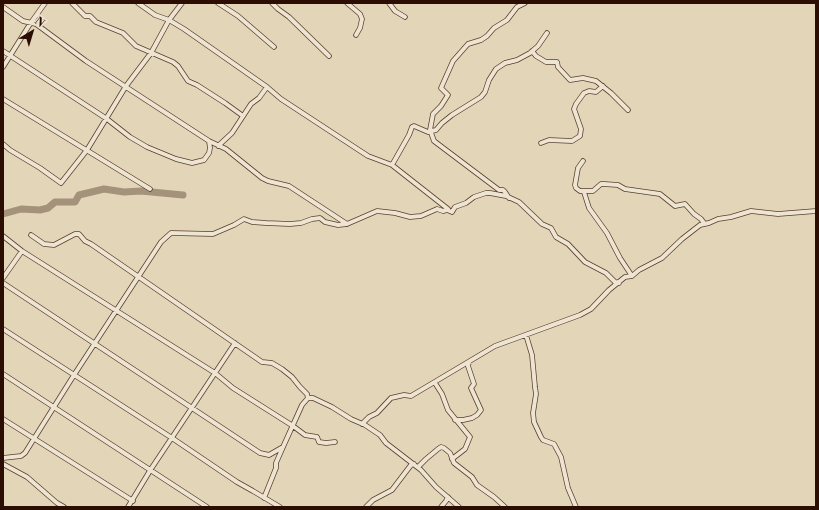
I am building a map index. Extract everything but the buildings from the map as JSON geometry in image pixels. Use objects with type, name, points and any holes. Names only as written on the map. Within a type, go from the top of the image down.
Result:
[{"type":"street","points":[[3,67],[30,24],[46,3]]},
{"type":"street","points":[[72,3],[84,15],[90,16],[96,22],[121,32],[136,46],[173,62],[178,66],[188,81],[197,85],[243,116]]},
{"type":"street","points":[[138,3],[155,15],[169,20],[190,33],[267,87],[281,99],[368,156],[392,165],[452,212]]},
{"type":"street","points":[[3,144],[61,183],[87,150],[126,86],[151,53],[169,20],[182,3]]},
{"type":"street","points":[[218,3],[238,16],[274,47]]},
{"type":"street","points":[[272,3],[289,17],[329,56]]},
{"type":"street","points":[[347,3],[360,14],[362,19],[360,28],[356,35]]},
{"type":"street","points":[[389,3],[395,11],[405,17]]},
{"type":"street","points":[[509,198],[506,192],[499,190],[434,141],[430,132],[433,114],[441,106],[448,95],[441,88],[453,61],[468,44],[481,40],[487,36],[494,28],[506,20],[517,7],[525,3]]},
{"type":"street","points":[[3,7],[30,24],[36,24],[86,61],[209,141],[226,149],[262,178],[289,186],[347,224]]},
{"type":"street","points":[[392,165],[412,127],[414,126],[423,131],[430,132],[436,130],[452,115],[481,97],[496,69],[505,63],[517,60],[532,51],[548,33]]},
{"type":"street","points":[[3,51],[147,147],[176,159],[189,162],[204,160],[210,153],[209,141]]},
{"type":"street","points":[[532,51],[536,56],[546,62],[557,62],[558,67],[570,80],[587,78],[596,81],[628,110]]},
{"type":"street","points":[[541,143],[549,140],[572,141],[580,136],[581,129],[574,109],[576,104],[584,93],[589,91],[596,92],[603,86]]},
{"type":"street","points":[[218,146],[232,133],[251,104],[259,98],[267,87]]},
{"type":"street","points":[[3,99],[150,189]]},
{"type":"street","points":[[582,161],[578,168],[575,184],[576,188],[580,191],[593,191],[601,184],[604,184],[618,185],[625,189],[660,194],[675,206],[685,204],[704,223]]},
{"type":"street","points":[[584,192],[589,208],[608,233],[620,258],[632,276]]},
{"type":"street","points":[[452,212],[455,207],[466,203],[474,197],[486,193],[509,198],[519,202],[542,224],[551,228],[556,236],[568,244],[585,262],[606,273],[615,282],[619,283]]},
{"type":"street","points":[[3,458],[21,456],[25,453],[161,242],[171,233],[213,234],[223,231],[244,219],[266,224],[290,224],[320,218],[325,222],[338,226],[347,224],[377,210],[410,217],[421,216],[437,209],[452,212]]},
{"type":"street","points":[[362,424],[369,417],[377,413],[391,398],[404,395],[411,396],[495,346],[580,314],[590,308],[625,277],[632,276],[639,270],[662,258],[693,230],[704,223],[751,211],[778,214],[816,211]]},
{"type":"street","points":[[31,235],[44,244],[54,245],[75,234],[79,234],[85,241],[262,362],[275,364],[292,377],[307,394],[308,398]]},
{"type":"street","points":[[3,236],[22,251],[215,373],[239,392],[305,435],[317,437],[318,442],[326,444],[335,442]]},
{"type":"street","points":[[3,278],[22,251]]},
{"type":"street","points":[[3,283],[260,453],[269,455],[283,447]]},
{"type":"street","points":[[3,329],[172,438],[237,482],[280,507]]},
{"type":"street","points":[[526,335],[532,355],[536,394],[533,413],[534,422],[541,438],[554,444],[561,457],[568,488],[576,507]]},
{"type":"street","points":[[131,504],[151,469],[235,343]]},
{"type":"street","points":[[455,420],[472,418],[481,410],[471,388],[474,384],[468,362]]},
{"type":"street","points":[[3,374],[151,469],[207,507]]},
{"type":"street","points":[[435,383],[442,394],[448,410],[470,437],[466,449],[452,459]]},
{"type":"street","points":[[308,398],[313,398],[332,407],[380,434],[386,443],[418,467],[459,507]]},
{"type":"street","points":[[264,498],[283,447],[302,405],[308,398]]},
{"type":"street","points":[[3,419],[135,507]]},
{"type":"street","points":[[418,467],[441,447],[450,453],[454,463],[472,477],[477,485],[505,507]]},
{"type":"street","points":[[3,464],[27,477],[57,503],[64,507]]},
{"type":"street","points":[[366,507],[373,500],[392,490],[411,465],[414,464]]},
{"type":"street","points":[[441,507],[448,497]]},
{"type":"waterway","points":[[3,214],[21,209],[40,210],[48,208],[55,202],[75,202],[79,195],[104,189],[124,192],[141,191],[183,195]]}]
